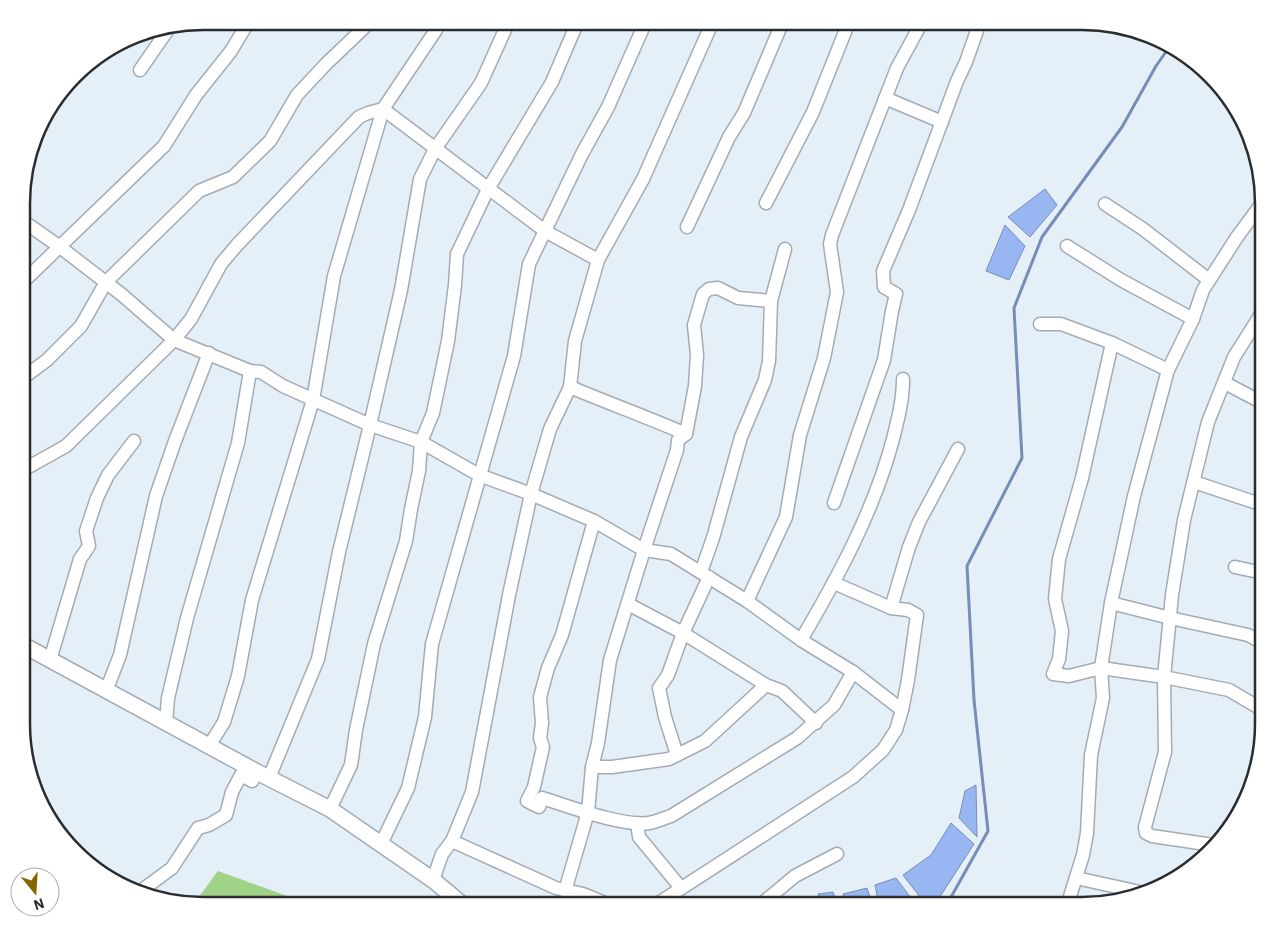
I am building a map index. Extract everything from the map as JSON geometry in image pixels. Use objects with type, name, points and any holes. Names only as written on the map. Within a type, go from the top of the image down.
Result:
[{"type":"main road","points":[[30,649],[263,775],[330,809],[433,880],[453,897]]},
{"type":"street","points":[[30,275],[164,146],[196,95],[231,51],[244,30]]},
{"type":"street","points":[[30,373],[47,360],[81,326],[106,282],[199,191],[233,177],[270,141],[297,95],[362,30]]},
{"type":"street","points":[[209,746],[224,722],[238,676],[252,600],[313,400],[334,276],[383,109],[435,30]]},
{"type":"street","points":[[146,887],[172,868],[198,828],[209,825],[226,815],[232,792],[242,775],[252,780],[263,775],[318,659],[339,552],[401,290],[420,179],[435,148],[480,84],[505,30]]},
{"type":"street","points":[[330,809],[351,765],[356,730],[374,644],[406,541],[419,471],[421,442],[433,413],[448,342],[457,254],[488,189],[552,82],[574,30]]},
{"type":"street","points":[[381,844],[408,788],[425,717],[432,644],[514,356],[529,264],[608,106],[642,30]]},
{"type":"street","points":[[433,880],[442,854],[452,841],[472,792],[509,595],[532,494],[550,429],[570,387],[575,341],[598,260],[643,179],[709,30]]},
{"type":"street","points":[[687,227],[730,137],[744,113],[780,30]]},
{"type":"street","points":[[766,203],[813,112],[846,30]]},
{"type":"street","points":[[747,601],[786,517],[800,435],[824,358],[836,301],[837,285],[830,244],[832,235],[897,68],[918,30]]},
{"type":"street","points":[[834,503],[884,360],[896,294],[884,287],[883,271],[909,210],[977,30]]},
{"type":"street","points":[[140,70],[165,34]]},
{"type":"street","points":[[885,98],[942,122]]},
{"type":"street","points":[[383,109],[545,231],[598,260]]},
{"type":"street","points":[[30,466],[66,446],[174,340],[191,319],[221,264],[237,245],[356,121],[368,113],[383,109]]},
{"type":"street","points":[[1106,204],[1143,229],[1209,280]]},
{"type":"street","points":[[1070,897],[1083,856],[1087,833],[1091,755],[1103,698],[1101,668],[1111,603],[1134,496],[1168,370],[1193,319],[1203,290],[1255,213]]},
{"type":"street","points":[[30,226],[106,282],[174,340],[250,371],[261,372],[283,386],[370,425],[421,442],[479,475],[532,494],[594,521],[644,550],[671,554],[747,601],[801,640],[853,672],[902,710]]},
{"type":"street","points":[[1067,246],[1121,280],[1193,319]]},
{"type":"street","points":[[677,755],[665,717],[659,688],[668,675],[705,574],[741,436],[765,380],[769,361],[771,302],[785,249]]},
{"type":"street","points":[[565,891],[588,812],[592,767],[599,735],[610,660],[677,450],[678,440],[686,434],[695,386],[697,355],[694,325],[703,294],[709,289],[718,288],[738,298],[771,302]]},
{"type":"street","points":[[1040,324],[1061,324],[1112,343],[1168,370]]},
{"type":"street","points":[[1206,844],[1152,836],[1146,833],[1145,826],[1164,752],[1164,677],[1170,618],[1184,520],[1208,422],[1226,382],[1234,357],[1255,324]]},
{"type":"street","points":[[1112,343],[1082,478],[1059,559],[1055,600],[1062,631],[1059,659],[1053,674],[1069,676],[1101,668],[1164,677],[1229,690],[1255,705]]},
{"type":"street","points":[[106,691],[120,655],[156,496],[208,353]]},
{"type":"street","points":[[166,723],[168,698],[187,618],[238,443],[250,371]]},
{"type":"street","points":[[801,640],[850,553],[885,470],[903,400],[904,379]]},
{"type":"street","points":[[1226,382],[1255,398]]},
{"type":"street","points":[[570,387],[686,434]]},
{"type":"street","points":[[50,660],[80,559],[89,546],[86,531],[97,498],[108,475],[134,441]]},
{"type":"street","points":[[891,608],[909,547],[958,449]]},
{"type":"street","points":[[1194,482],[1255,502]]},
{"type":"street","points":[[594,521],[562,635],[548,668],[540,696],[542,723],[540,738],[542,747],[534,787],[527,802],[539,807],[542,798],[588,812],[637,823],[648,823],[671,816],[797,738],[816,723],[834,705],[853,672]]},
{"type":"street","points":[[1235,567],[1255,571]]},
{"type":"street","points":[[668,897],[853,777],[866,767],[890,741],[896,730],[908,680],[917,615],[908,610],[891,608],[834,583]]},
{"type":"street","points":[[1111,603],[1248,635],[1255,639]]},
{"type":"street","points":[[628,604],[683,633],[766,685],[782,690],[816,723]]},
{"type":"street","points":[[592,767],[612,767],[669,759],[705,741],[766,685]]},
{"type":"street","points":[[637,823],[639,838],[681,888]]},
{"type":"street","points":[[452,841],[556,888],[590,897]]},
{"type":"street","points":[[770,897],[795,876],[837,854]]},
{"type":"street","points":[[1076,878],[1130,890]]},
{"type":"green space","points":[[218,871],[290,897],[199,897]]},
{"type":"water","points":[[1045,189],[1057,205],[1030,237],[1008,217]]},
{"type":"water","points":[[1005,225],[1025,246],[1009,280],[986,271]]},
{"type":"water","points":[[976,785],[977,837],[959,818],[965,791]]},
{"type":"water","points":[[951,823],[974,844],[940,897],[920,897],[903,875],[931,855]]},
{"type":"water","points":[[896,878],[910,897],[877,897],[875,885]]},
{"type":"water","points":[[867,888],[870,897],[844,897],[843,894]]},
{"type":"water","points":[[833,892],[835,897],[819,897],[818,894]]},
{"type":"waterway","points":[[951,897],[988,831],[974,700],[967,566],[1022,458],[1014,308],[1042,237],[1122,127],[1166,52]]}]
